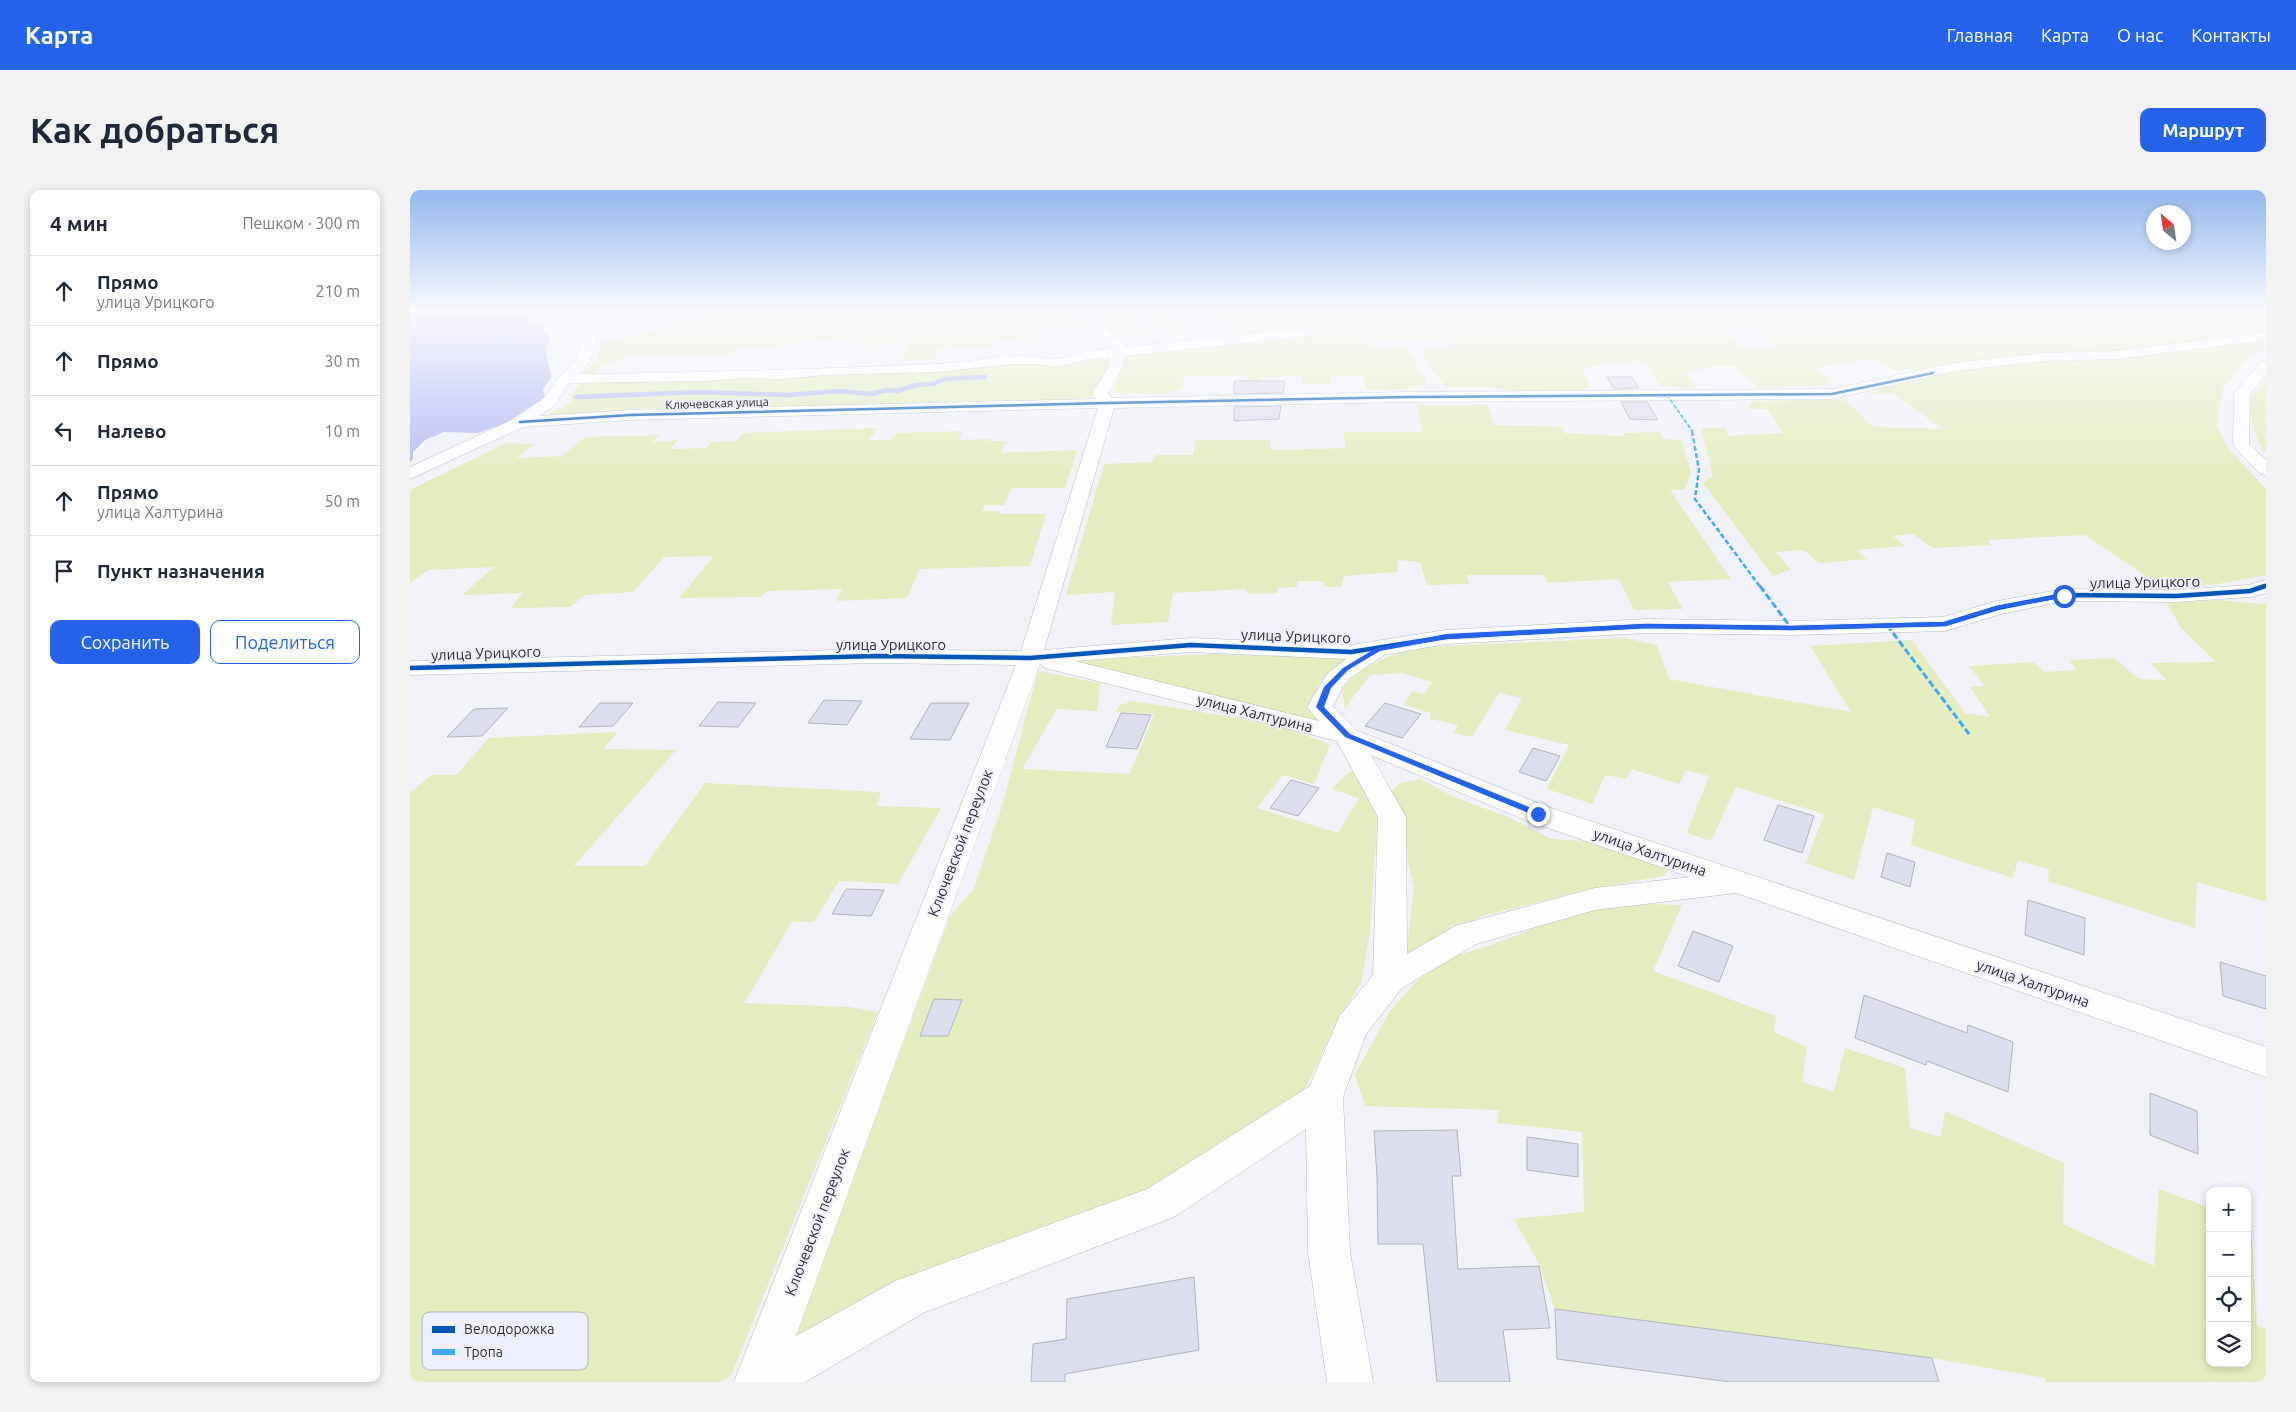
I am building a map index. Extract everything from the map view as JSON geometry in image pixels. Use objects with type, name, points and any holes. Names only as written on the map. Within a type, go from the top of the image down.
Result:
[{"type":"street","points":[[410,474],[520,422],[549,402],[565,379],[579,366]]},
{"type":"street","name":"Ключевская улица","points":[[565,379],[706,377],[742,374],[782,375],[825,371],[960,366]]},
{"type":"street","name":"Ключевской переулок","points":[[759,1382],[1030,658],[1107,403],[1100,393],[1116,366]]},
{"type":"street","name":"Ключевская улица","points":[[520,422],[630,415],[1107,403],[1407,397],[1832,394],[1966,366]]},
{"type":"street","points":[[2265,366],[2242,394],[2242,445],[2266,470]]},
{"type":"street","name":"улица Урицкого","points":[[410,668],[876,656],[1030,658],[1191,645],[1351,652],[1378,650],[1446,636],[1646,626],[1791,628],[1945,624],[1997,608],[2064,596],[2176,596],[2250,591],[2266,586]]},
{"type":"street","points":[[1378,650],[1345,669],[1328,687],[1320,707],[1347,736],[1392,817],[1390,979]]},
{"type":"street","name":"улица Халтурина","points":[[1030,658],[1347,736],[1538,814],[2266,1062]]},
{"type":"street","points":[[1350,1382],[1329,1252],[1324,1097],[1351,1027],[1390,979],[1466,935],[1595,899],[1741,882]]},
{"type":"street","points":[[759,1382],[910,1296],[1160,1204],[1324,1097]]},
{"type":"green space","points":[[591,366],[604,366],[589,375],[578,376]]},
{"type":"green space","points":[[958,366],[1108,366],[1097,388],[1089,398],[1077,400],[543,419],[571,401],[572,394],[582,381],[741,377],[780,378]]},
{"type":"green space","points":[[1123,366],[1418,366],[1426,381],[1425,385],[1395,390],[1366,390],[1364,376],[1331,376],[1331,384],[1303,384],[1302,376],[1261,377],[1259,381],[1249,381],[1248,375],[1184,377],[1182,389],[1167,394],[1113,393]]},
{"type":"green space","points":[[1430,366],[1601,366],[1583,367],[1590,387],[1582,390],[1514,393],[1493,387],[1446,387]]},
{"type":"green space","points":[[1648,366],[1830,366],[1815,368],[1832,380],[1827,385],[1757,388],[1736,366],[1718,366],[1686,372],[1696,388],[1660,386]]},
{"type":"green space","points":[[1887,366],[2241,366],[2223,388],[2217,426],[2228,448],[2266,489],[2266,575],[2218,584],[2169,588],[2149,578],[2085,535],[1988,540],[1991,545],[1933,548],[1913,534],[1893,536],[1905,546],[1856,550],[1867,559],[1819,563],[1804,550],[1776,552],[1791,570],[1773,576],[1703,483],[1713,476],[1701,428],[1725,428],[1728,436],[1783,433],[1768,410],[1750,409],[1748,406],[1752,401],[1845,399],[1873,427],[1943,429],[1894,394],[1870,394],[1884,388],[1936,376],[1906,369],[1897,370]]},
{"type":"green space","points":[[2266,378],[2266,453],[2253,427],[2250,404]]},
{"type":"green space","points":[[1417,405],[1488,405],[1494,425],[1563,427],[1565,433],[1623,436],[1624,433],[1660,432],[1664,439],[1682,440],[1691,473],[1685,489],[1670,490],[1731,579],[1668,582],[1683,609],[1634,610],[1619,579],[1548,583],[1544,575],[1467,575],[1469,584],[1427,585],[1420,562],[1398,560],[1397,572],[1344,576],[1341,587],[1325,587],[1323,581],[1297,581],[1297,587],[1278,588],[1277,593],[1250,594],[1244,589],[1173,593],[1168,622],[1111,625],[1115,592],[1066,595],[1104,464],[1152,462],[1156,455],[1193,455],[1195,440],[1270,440],[1271,450],[1346,448],[1343,432],[1422,432]]},
{"type":"green space","points":[[879,428],[869,440],[891,440],[897,433],[962,431],[959,440],[990,439],[989,441],[1006,441],[1001,453],[1077,450],[1065,488],[1012,488],[1004,505],[984,505],[982,511],[1000,511],[999,514],[1046,514],[1030,566],[920,569],[907,598],[836,601],[842,589],[767,591],[761,597],[679,598],[714,556],[664,557],[633,592],[585,595],[570,607],[511,608],[523,593],[462,595],[494,567],[428,570],[410,583],[410,490],[506,443],[535,444],[517,458],[562,456],[585,437],[660,435],[653,442],[678,440],[670,449],[706,448],[712,442],[736,441],[744,433]]},
{"type":"green space","points":[[2220,600],[2261,604],[2266,602],[2266,902],[2197,882],[2195,928],[2048,881],[2049,869],[2018,861],[2013,878],[1911,845],[1915,820],[1873,807],[1854,880],[1806,863],[1824,814],[1736,787],[1711,841],[1687,833],[1709,776],[1686,770],[1679,784],[1631,769],[1626,779],[1605,775],[1592,804],[1547,789],[1569,745],[1505,730],[1522,698],[1499,693],[1472,737],[1453,733],[1458,725],[1430,719],[1431,713],[1404,705],[1412,691],[1424,694],[1432,682],[1401,673],[1370,675],[1345,708],[1342,689],[1359,673],[1377,662],[1398,653],[1420,647],[1625,638],[1657,645],[1669,679],[1851,712],[1810,646],[1912,640],[1965,713],[1990,717],[1970,687],[1985,686],[1969,666],[2033,662],[2044,672],[2077,670],[2069,660],[2114,658],[2139,679],[2166,680],[2151,663],[2216,662],[2181,628],[2167,603]]},
{"type":"green space","points":[[1219,654],[1348,659],[1327,674],[1316,690],[1312,708],[1323,723],[1068,660]]},
{"type":"green space","points":[[1038,671],[1100,683],[1097,711],[1057,709],[1022,769],[1130,774],[1154,714],[1115,712],[1120,705],[1133,701],[1238,718],[1293,730],[1330,745],[1314,784],[1283,775],[1257,808],[1338,833],[1359,798],[1331,789],[1354,768],[1378,808],[1370,933],[1361,983],[1336,1024],[1307,1086],[1273,1118],[1145,1194],[903,1278],[796,1335],[950,916],[974,889],[1003,803]]},
{"type":"green space","points":[[618,732],[603,749],[676,750],[574,866],[645,866],[705,783],[881,792],[877,806],[941,808],[898,884],[839,881],[814,922],[792,922],[744,1003],[849,1007],[878,1012],[731,1376],[720,1382],[410,1382],[410,793],[431,775],[456,775],[489,738]]},
{"type":"green space","points":[[1420,779],[1454,797],[1508,817],[1552,839],[1582,841],[1671,866],[1664,876],[1589,889],[1482,916],[1406,957],[1414,887],[1391,792],[1400,783]]},
{"type":"green space","points":[[1646,904],[1682,905],[1653,971],[1776,1016],[1774,1032],[1807,1047],[1802,1082],[1834,1092],[1845,1048],[1905,1068],[1910,1128],[1941,1137],[1945,1111],[2064,1163],[2063,1224],[2154,1266],[2159,1189],[2206,1207],[2206,1367],[2251,1367],[2251,1223],[2257,1325],[2266,1329],[2266,1382],[2046,1382],[2045,1378],[1932,1358],[1555,1309],[1539,1264],[1514,1219],[1584,1212],[1582,1132],[1497,1123],[1499,1110],[1365,1106],[1355,1074],[1390,1011],[1422,975],[1455,956],[1595,909]]},
{"type":"water","points":[[410,366],[549,366],[551,377],[543,389],[545,397],[506,423],[478,433],[444,432],[425,440],[413,452],[413,459],[410,462]]},
{"type":"building","points":[[1607,377],[1632,377],[1639,388],[1614,389]]},
{"type":"building","points":[[1234,381],[1285,381],[1283,393],[1234,394]]},
{"type":"building","points":[[1621,402],[1647,402],[1658,420],[1630,419]]},
{"type":"building","points":[[1281,406],[1279,419],[1234,421],[1234,407]]},
{"type":"building","points":[[824,700],[862,701],[847,725],[808,723]]},
{"type":"building","points":[[718,702],[756,703],[738,727],[699,726]]},
{"type":"building","points":[[600,703],[633,703],[613,726],[579,727]]},
{"type":"building","points":[[931,703],[969,703],[950,740],[910,739]]},
{"type":"building","points":[[1385,703],[1421,714],[1402,738],[1365,726]]},
{"type":"building","points":[[508,708],[482,736],[447,737],[474,709]]},
{"type":"building","points":[[1121,713],[1151,715],[1137,749],[1106,747]]},
{"type":"building","points":[[1533,748],[1560,756],[1546,781],[1519,772]]},
{"type":"building","points":[[1291,780],[1319,788],[1298,816],[1270,808]]},
{"type":"building","points":[[1778,805],[1814,816],[1802,853],[1764,840]]},
{"type":"building","points":[[1887,853],[1915,862],[1910,887],[1881,877]]},
{"type":"building","points":[[846,889],[884,890],[871,916],[832,914]]},
{"type":"building","points":[[2028,900],[2085,918],[2084,955],[2025,935]]},
{"type":"building","points":[[1693,931],[1733,946],[1719,982],[1678,966]]},
{"type":"building","points":[[2220,962],[2266,976],[2266,1009],[2223,996]]},
{"type":"building","points":[[1864,995],[1967,1033],[1968,1025],[2013,1042],[2008,1092],[1927,1061],[1926,1065],[1855,1038]]},
{"type":"building","points":[[934,999],[962,1000],[948,1036],[920,1036]]},
{"type":"building","points":[[2150,1093],[2197,1111],[2198,1154],[2150,1135]]},
{"type":"building","points":[[1457,1130],[1461,1176],[1452,1176],[1458,1269],[1539,1266],[1550,1328],[1503,1330],[1510,1382],[1437,1382],[1423,1244],[1378,1244],[1374,1131]]},
{"type":"building","points":[[1527,1137],[1578,1144],[1578,1177],[1527,1170]]},
{"type":"building","points":[[1194,1277],[1199,1350],[1065,1374],[1065,1382],[1031,1382],[1033,1344],[1066,1339],[1067,1299]]},
{"type":"building","points":[[1555,1309],[1932,1358],[1939,1382],[1730,1382],[1557,1359]]},
{"type":"waterway","points":[[576,397],[699,392],[788,395],[840,391],[871,394],[887,390],[897,391],[916,385],[933,384],[945,379],[985,377]]},
{"type":"marked path","points":[[1667,395],[1694,433],[1699,470],[1695,499],[1791,628]]},
{"type":"marked path","points":[[1887,625],[1969,734]]},
{"type":"cycle path","points":[[520,422],[630,415],[1107,403],[1407,397],[1832,394],[1933,373]]},
{"type":"cycle path","points":[[410,668],[876,656],[1030,658],[1191,645],[1351,652],[1446,637],[1646,626],[1791,628],[1945,624],[1997,608],[2064,595],[2176,596],[2250,591],[2266,586]]},
{"type":"route","points":[[1538,814],[1347,736],[1320,707],[1328,687],[1345,669],[1378,650],[1446,636],[1646,626],[1791,628],[1945,624],[1997,608],[2064,596]]}]
